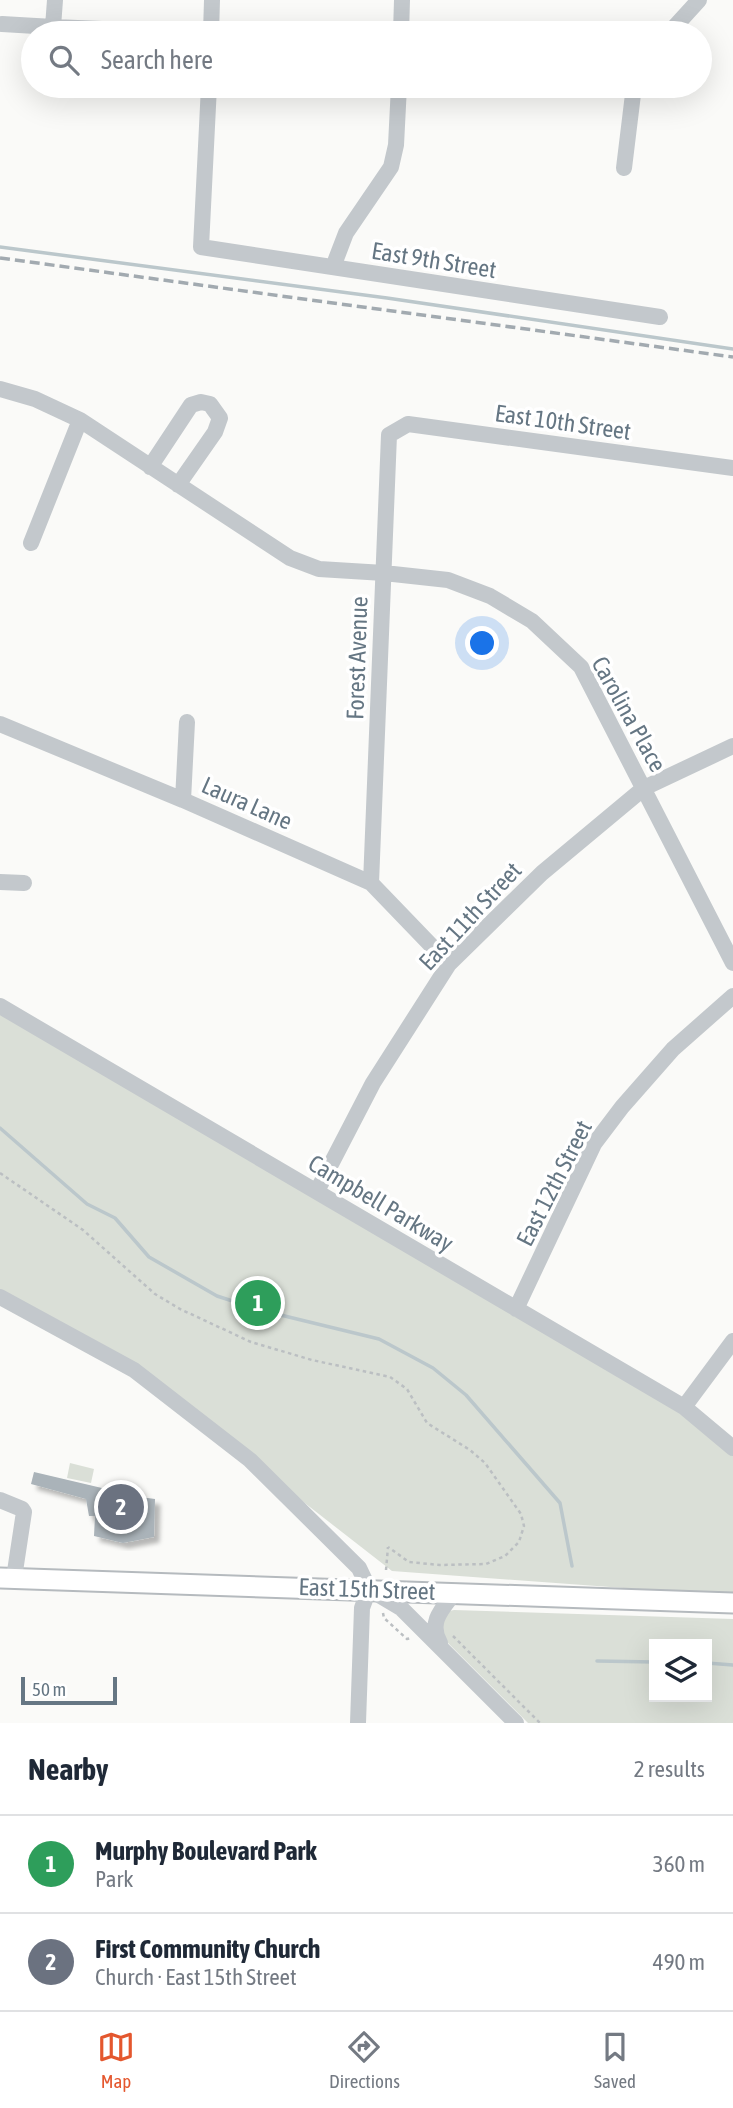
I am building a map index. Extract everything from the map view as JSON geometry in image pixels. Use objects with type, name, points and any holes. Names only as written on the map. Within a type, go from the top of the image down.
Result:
[{"type":"main road","name":"East 15th Street","points":[[7,1578],[733,1603]]},
{"type":"street","points":[[53,21],[55,0]]},
{"type":"street","points":[[211,21],[212,0]]},
{"type":"street","points":[[401,21],[402,0]]},
{"type":"street","points":[[680,21],[699,0]]},
{"type":"street","points":[[2,24],[21,25]]},
{"type":"street","name":"East 9th Street","points":[[208,98],[201,247],[660,317]]},
{"type":"street","points":[[333,267],[346,233],[391,167],[396,145],[398,98]]},
{"type":"street","points":[[624,168],[633,98]]},
{"type":"street","name":"Carolina Place","points":[[0,389],[35,399],[80,420],[290,558],[318,569],[448,580],[490,596],[532,621],[581,667],[733,962]]},
{"type":"street","points":[[150,467],[191,405],[201,402],[210,404],[220,418],[215,432],[178,485]]},
{"type":"street","points":[[31,543],[80,420]]},
{"type":"street","name":"East 10th Street","points":[[389,435],[408,424],[733,468]]},
{"type":"street","name":"Forest Avenue","points":[[371,883],[389,435]]},
{"type":"street","points":[[183,800],[187,722]]},
{"type":"street","name":"Laura Lane","points":[[0,724],[183,800],[371,883],[449,964]]},
{"type":"street","name":"East 11th Street","points":[[317,1191],[373,1083],[449,964],[542,873],[644,788],[733,746]]},
{"type":"street","points":[[0,882],[24,883]]},
{"type":"street","name":"East 12th Street","points":[[516,1309],[594,1144],[622,1107],[673,1049],[733,996]]},
{"type":"street","name":"Campbell Parkway","points":[[0,1006],[684,1407],[733,1448]]},
{"type":"street","points":[[0,1297],[134,1370],[250,1460],[359,1568],[369,1589],[401,1608],[516,1723]]},
{"type":"street","points":[[684,1407],[733,1341]]},
{"type":"street","points":[[0,1500],[24,1512],[7,1578]]},
{"type":"street","points":[[358,1723],[362,1608],[369,1589]]},
{"type":"street","points":[[445,1652],[436,1636],[435,1618],[455,1592]]},
{"type":"path","points":[[0,1173],[102,1244],[155,1294],[180,1309],[251,1342],[312,1360],[390,1377],[407,1389],[427,1423],[470,1450],[485,1464],[521,1514],[524,1526],[519,1542],[505,1556],[486,1564],[440,1565],[409,1562],[388,1547],[386,1570]]},
{"type":"path","points":[[383,1613],[384,1618],[407,1639],[418,1637]]},
{"type":"path","points":[[448,1631],[540,1723]]},
{"type":"shaded area","points":[[0,1006],[684,1407],[733,1448],[733,1596],[392,1571],[134,1370],[0,1297]]},
{"type":"shaded area","points":[[70,1463],[94,1469],[91,1483],[67,1478]]},
{"type":"shaded area","points":[[454,1610],[733,1619],[733,1723],[528,1723],[444,1639],[440,1620],[445,1612]]},
{"type":"building","points":[[34,1472],[155,1499],[154,1537],[123,1543],[94,1536],[95,1516],[89,1516],[86,1499],[31,1484]]},
{"type":"waterway","points":[[0,247],[387,298],[733,349]]},
{"type":"waterway","points":[[0,1128],[87,1204],[115,1218],[149,1257],[217,1296],[260,1310],[379,1339],[433,1368],[466,1395],[560,1503],[572,1566]]},
{"type":"waterway","points":[[597,1661],[649,1662]]},
{"type":"waterway","points":[[712,1663],[733,1665]]},
{"type":"railway","points":[[0,258],[733,357]]},
{"type":"place","name":"Murphy Boulevard Park","points":[[258,1303]]},
{"type":"place","name":"First Community Church","points":[[121,1507]]}]
